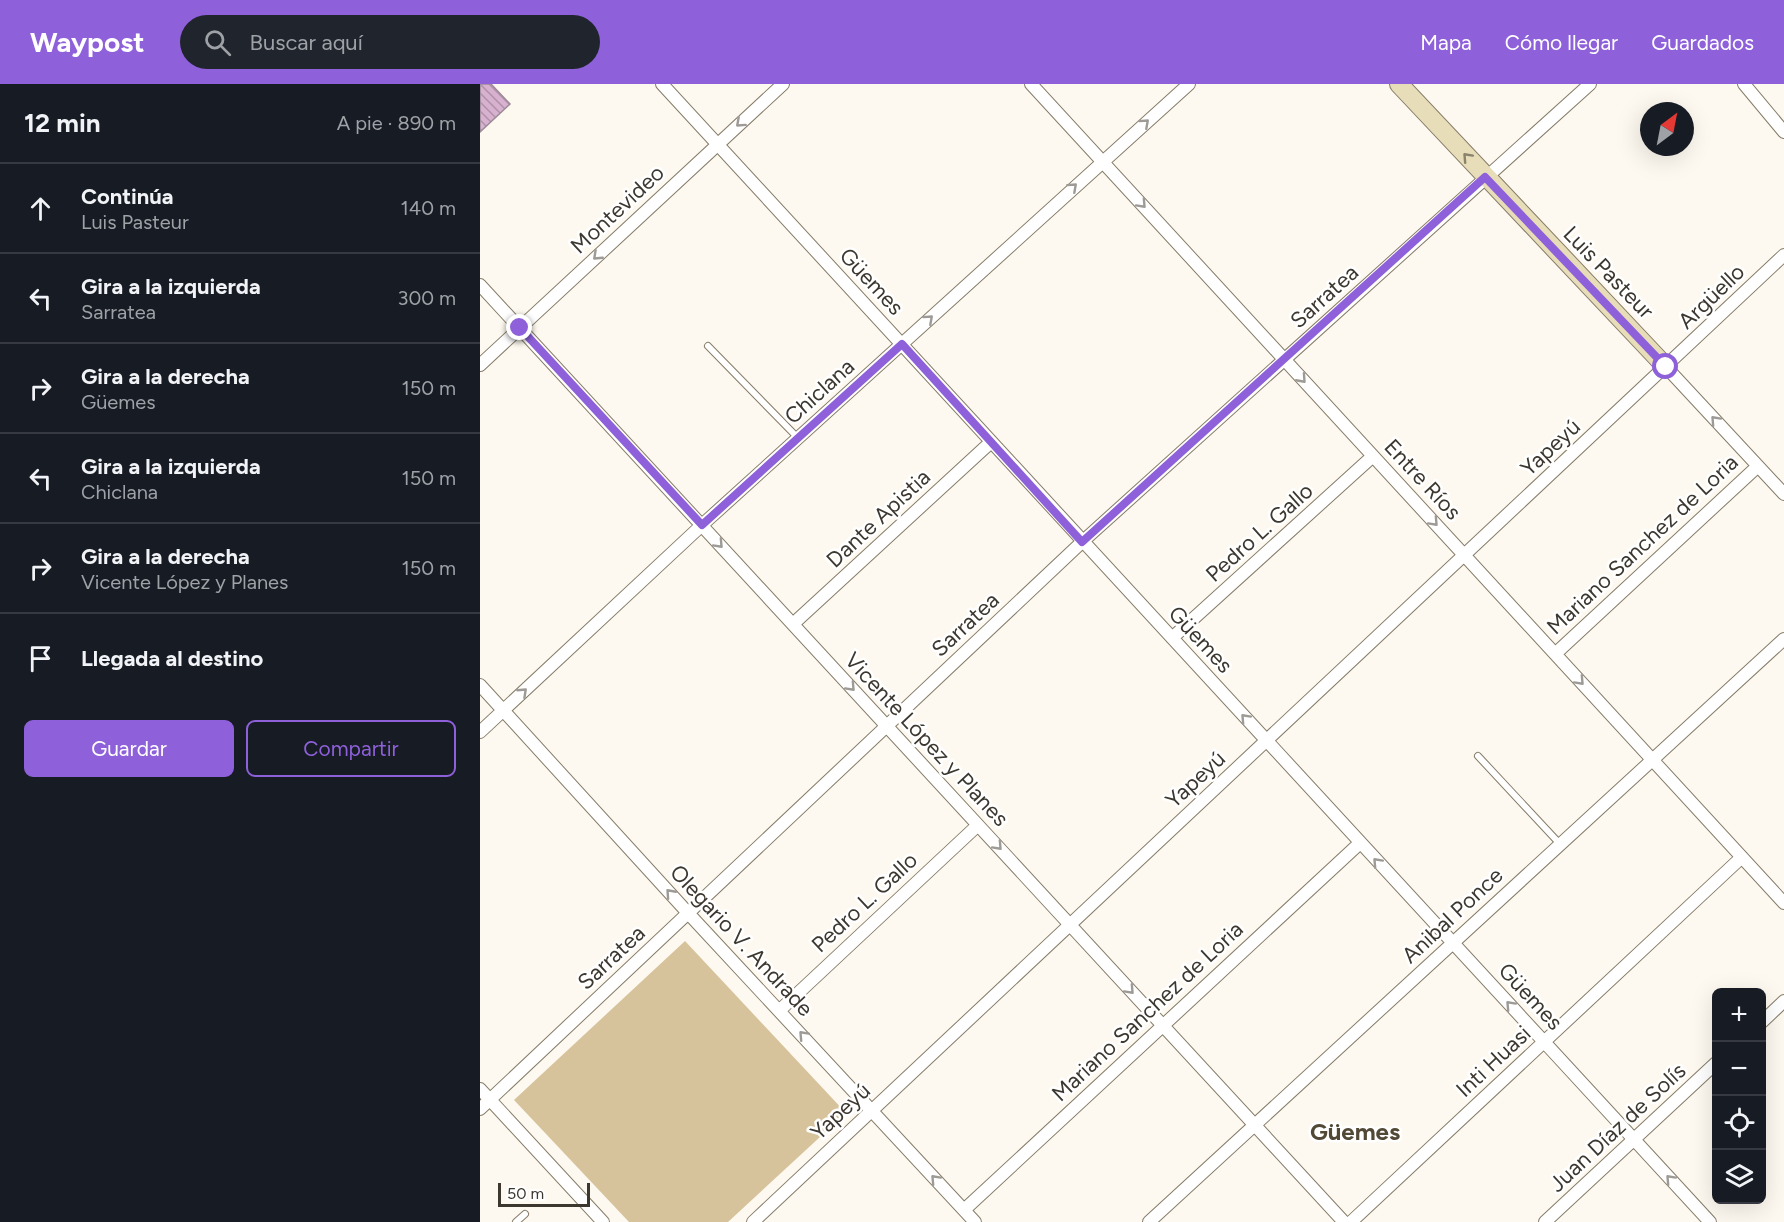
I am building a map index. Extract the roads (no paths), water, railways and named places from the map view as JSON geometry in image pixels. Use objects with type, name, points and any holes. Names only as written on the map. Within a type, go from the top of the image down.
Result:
[{"type":"main road","name":"Luis Pasteur","points":[[1400,84],[1666,367]]},
{"type":"street","name":"Güemes","points":[[662,84],[1710,1222]]},
{"type":"street","name":"Montevideo","points":[[480,365],[783,84]]},
{"type":"street","name":"Entre Ríos","points":[[1031,84],[1784,903]]},
{"type":"street","name":"Chiclana","points":[[480,732],[702,525],[1189,84]]},
{"type":"street","name":"Sarratea","points":[[480,1109],[1082,542],[1590,84]]},
{"type":"street","points":[[1744,84],[1784,132]]},
{"type":"street","name":"Argüello","points":[[1666,367],[1784,255]]},
{"type":"street","name":"Vicente López y Planes","points":[[480,285],[1344,1222]]},
{"type":"street","name":"Luis Pasteur","points":[[1666,367],[1784,494]]},
{"type":"street","name":"Yapeyú","points":[[753,1222],[1666,367]]},
{"type":"street","name":"Dante Apistia","points":[[793,624],[991,442]]},
{"type":"street","name":"Pedro L. Gallo","points":[[1172,638],[1374,456]]},
{"type":"street","name":"Mariano Sanchez de Loria","points":[[1555,654],[1758,466]]},
{"type":"street","name":"Anibal Ponce","points":[[1149,1222],[1784,639]]},
{"type":"street","name":"Olegario V. Andrade","points":[[480,685],[687,913],[780,1010],[975,1222]]},
{"type":"street","name":"Pedro L. Gallo","points":[[780,1010],[978,825]]},
{"type":"street","name":"Mariano Sanchez de Loria","points":[[964,1210],[1360,843]]},
{"type":"street","name":"Inti Huasi","points":[[1351,1222],[1742,857]]},
{"type":"street","points":[[1766,1017],[1784,1001]]},
{"type":"street","name":"Juan Díaz de Solís","points":[[1545,1222],[1712,1067]]},
{"type":"street","points":[[480,1089],[603,1222]]},
{"type":"lane","points":[[708,346],[798,438]]},
{"type":"lane","points":[[1478,756],[1560,844]]},
{"type":"lane","points":[[516,1222],[525,1214]]},
{"type":"district","name":"Güemes","points":[[1355,1132]]}]
